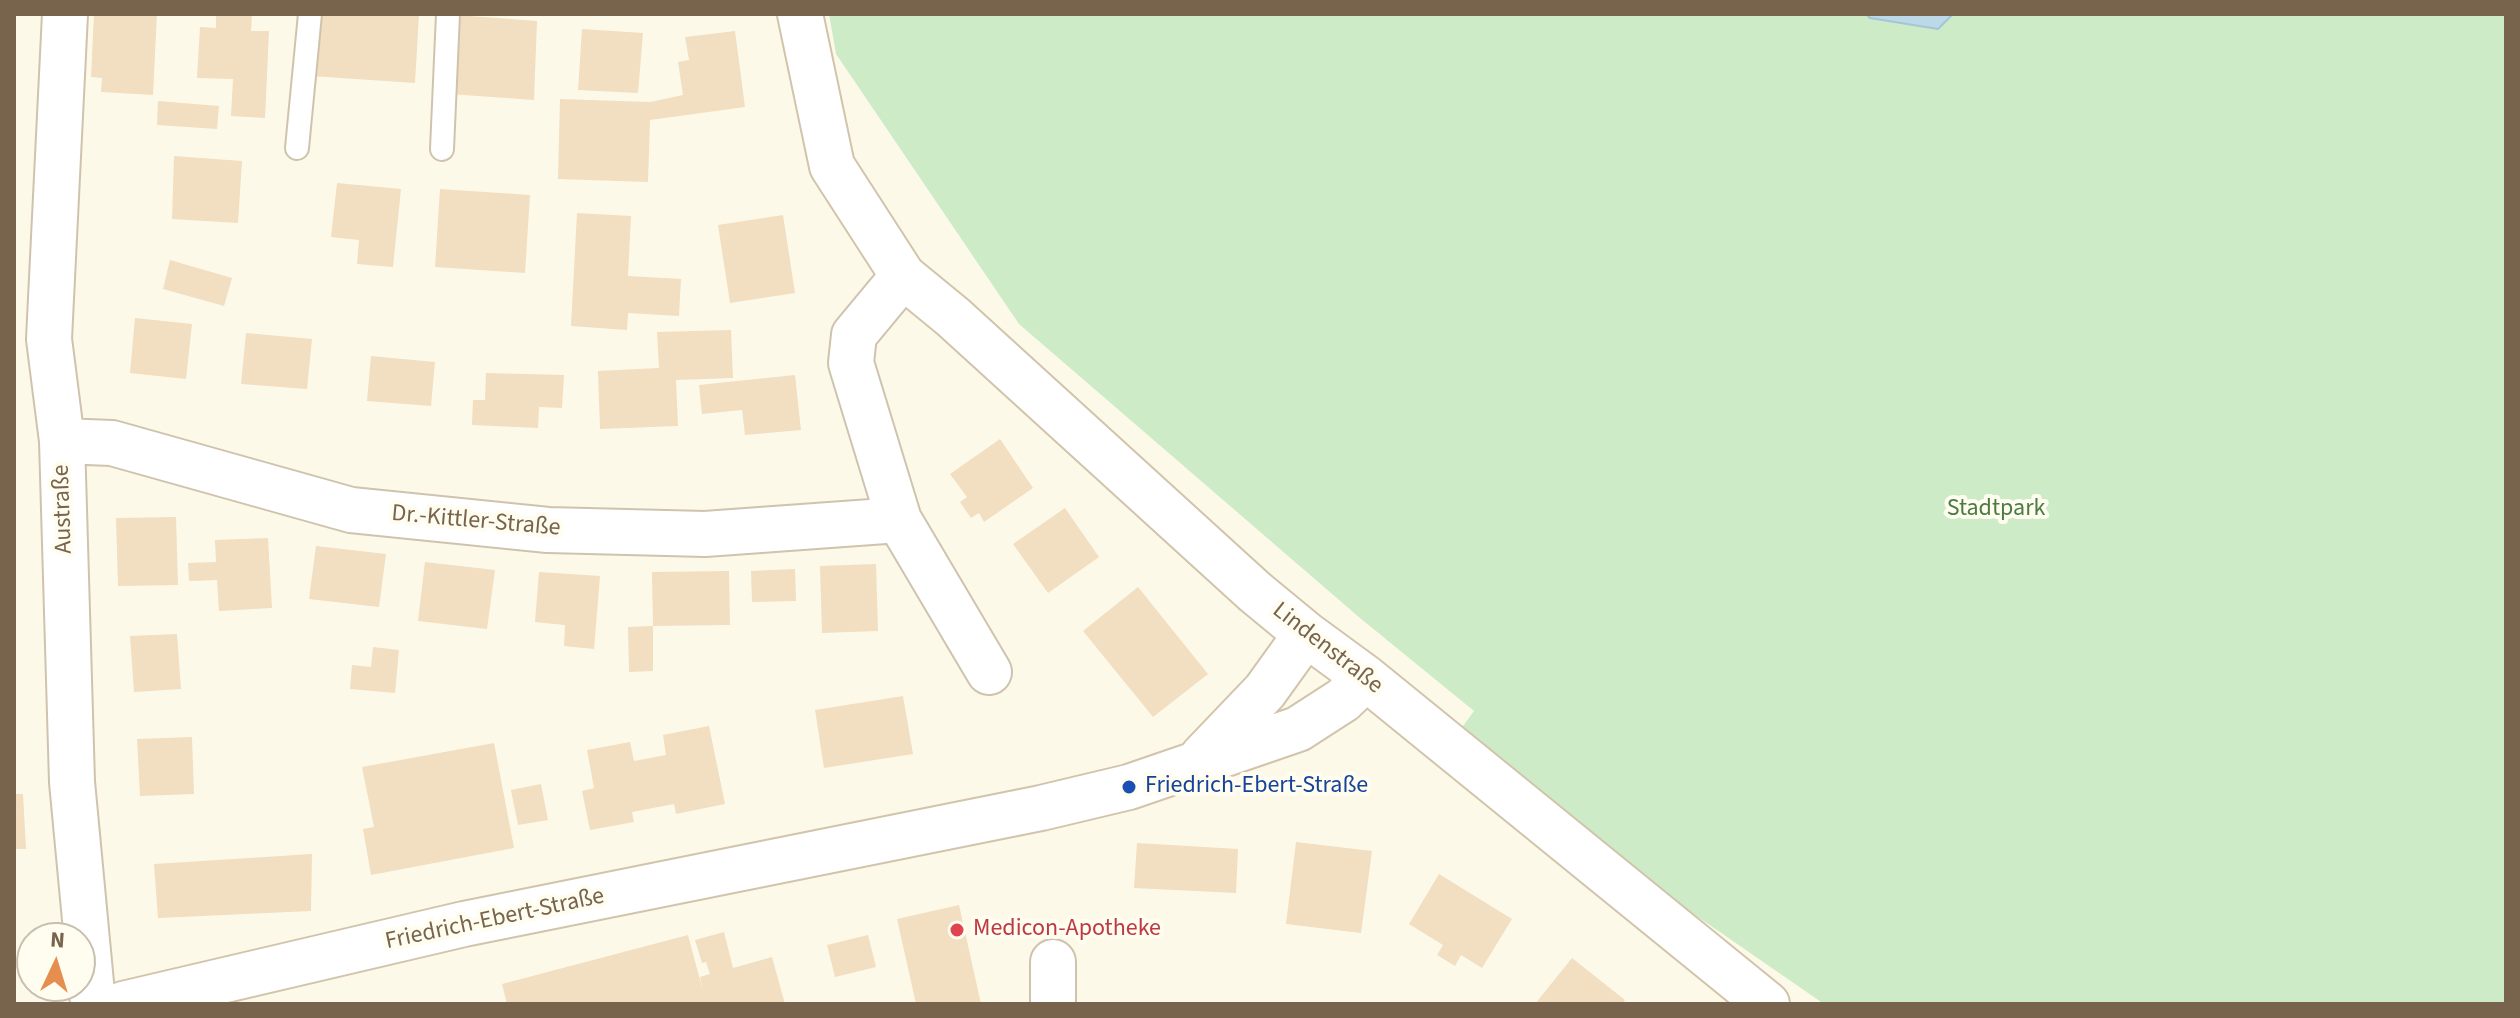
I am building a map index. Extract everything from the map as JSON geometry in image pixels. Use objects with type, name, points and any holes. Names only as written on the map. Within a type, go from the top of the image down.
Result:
[{"type":"street","name":"Austraße","points":[[65,14],[32,343],[62,441],[72,782],[93,1004]]},
{"type":"street","name":"Lindenstraße","points":[[800,14],[832,166],[903,276],[953,317],[1255,592],[1366,678],[1767,1004]]},
{"type":"street","points":[[903,276],[854,335],[851,363],[899,520],[989,672]]},
{"type":"street","name":"Dr.-Kittler-Straße","points":[[62,441],[112,443],[351,510],[548,530],[705,534],[899,520]]},
{"type":"street","name":"Friedrich-Ebert-Straße","points":[[1196,764],[1265,691],[1306,634]]},
{"type":"street","name":"Friedrich-Ebert-Straße","points":[[123,1004],[464,924],[1041,808],[1129,787],[1298,729],[1343,700],[1366,678]]},
{"type":"lane","points":[[297,148],[310,14]]},
{"type":"lane","points":[[442,149],[448,14]]},
{"type":"green space","name":"Stadtpark","points":[[829,14],[2506,14],[2506,1000],[2501,1004],[1824,1004],[1449,745],[1474,711],[1360,618],[1019,324],[836,54]]},
{"type":"water","points":[[1866,14],[1953,14],[1938,29],[1870,18]]},
{"type":"building","points":[[94,14],[157,14],[153,95],[101,92],[102,78],[91,77]]},
{"type":"building","points":[[216,14],[252,14],[251,31],[269,31],[265,118],[231,116],[233,79],[197,78],[200,27],[216,28]]},
{"type":"building","points":[[315,14],[419,14],[415,83],[311,76]]},
{"type":"building","points":[[456,15],[537,21],[534,100],[450,94]]},
{"type":"building","points":[[582,29],[643,33],[638,93],[578,90]]},
{"type":"building","points":[[735,31],[745,107],[650,120],[648,182],[558,179],[560,99],[650,102],[683,95],[678,62],[689,60],[685,37]]},
{"type":"building","points":[[158,101],[219,106],[217,129],[157,125]]},
{"type":"building","points":[[174,156],[242,161],[238,223],[172,219]]},
{"type":"building","points":[[337,183],[401,189],[393,267],[357,264],[359,240],[331,237]]},
{"type":"building","points":[[440,189],[530,195],[525,273],[435,267]]},
{"type":"building","points":[[577,213],[631,216],[628,276],[681,279],[679,316],[628,313],[627,330],[571,326]]},
{"type":"building","points":[[783,215],[795,293],[730,303],[718,225]]},
{"type":"building","points":[[170,260],[232,278],[224,306],[163,289]]},
{"type":"building","points":[[135,318],[192,324],[186,379],[130,373]]},
{"type":"building","points":[[731,330],[733,378],[676,380],[678,426],[600,429],[598,371],[659,368],[657,332]]},
{"type":"building","points":[[246,333],[312,339],[307,389],[241,384]]},
{"type":"building","points":[[371,356],[435,362],[431,406],[367,401]]},
{"type":"building","points":[[486,373],[564,375],[562,408],[539,407],[538,428],[472,425],[473,400],[485,400]]},
{"type":"building","points":[[795,375],[801,430],[745,435],[742,410],[702,414],[699,385]]},
{"type":"building","points":[[1000,439],[1033,488],[984,522],[979,513],[971,518],[960,502],[967,497],[950,474]]},
{"type":"building","points":[[1065,508],[1099,557],[1048,593],[1013,544]]},
{"type":"building","points":[[176,517],[178,585],[118,586],[116,518]]},
{"type":"building","points":[[268,538],[272,608],[219,611],[217,580],[189,581],[188,563],[216,562],[215,540]]},
{"type":"building","points":[[316,546],[386,554],[379,607],[309,599]]},
{"type":"building","points":[[425,562],[495,570],[487,629],[418,621]]},
{"type":"building","points":[[876,564],[878,631],[822,633],[820,566]]},
{"type":"building","points":[[795,569],[796,601],[752,602],[751,571]]},
{"type":"building","points":[[729,571],[730,625],[653,626],[652,572]]},
{"type":"building","points":[[539,572],[600,576],[594,649],[564,646],[565,625],[535,622]]},
{"type":"building","points":[[1138,587],[1208,674],[1153,717],[1083,631]]},
{"type":"building","points":[[653,626],[653,671],[629,672],[628,627]]},
{"type":"building","points":[[177,634],[181,689],[134,692],[130,636]]},
{"type":"building","points":[[373,647],[399,650],[395,693],[350,689],[352,665],[371,667]]},
{"type":"building","points":[[903,696],[913,754],[824,768],[815,710]]},
{"type":"building","points":[[709,726],[725,804],[676,814],[674,804],[632,812],[634,822],[590,830],[582,791],[594,788],[587,750],[630,742],[634,761],[666,755],[663,735]]},
{"type":"building","points":[[192,737],[194,794],[140,796],[137,739]]},
{"type":"building","points":[[494,743],[514,848],[371,875],[363,829],[374,827],[362,767]]},
{"type":"building","points":[[541,784],[548,820],[518,825],[511,790]]},
{"type":"building","points":[[14,794],[23,794],[26,849],[14,849]]},
{"type":"building","points":[[1296,842],[1372,851],[1361,933],[1286,924]]},
{"type":"building","points":[[1137,843],[1238,849],[1236,893],[1134,888]]},
{"type":"building","points":[[312,854],[311,911],[158,918],[154,864]]},
{"type":"building","points":[[1439,874],[1512,919],[1482,968],[1461,955],[1455,966],[1437,955],[1443,945],[1409,924]]},
{"type":"building","points":[[959,905],[981,1004],[916,1004],[897,919]]},
{"type":"building","points":[[724,932],[733,968],[772,957],[785,1004],[507,1004],[502,984],[688,935],[703,991],[700,977],[710,974],[706,962],[702,963],[695,940]]},
{"type":"building","points":[[868,935],[876,967],[835,977],[827,945]]},
{"type":"building","points":[[1572,958],[1625,1000],[1622,1004],[1535,1004]]},
{"type":"place","name":"Friedrich-Ebert-Straße","points":[[1129,787]]},
{"type":"place","name":"Medicon-Apotheke","points":[[957,930]]}]
